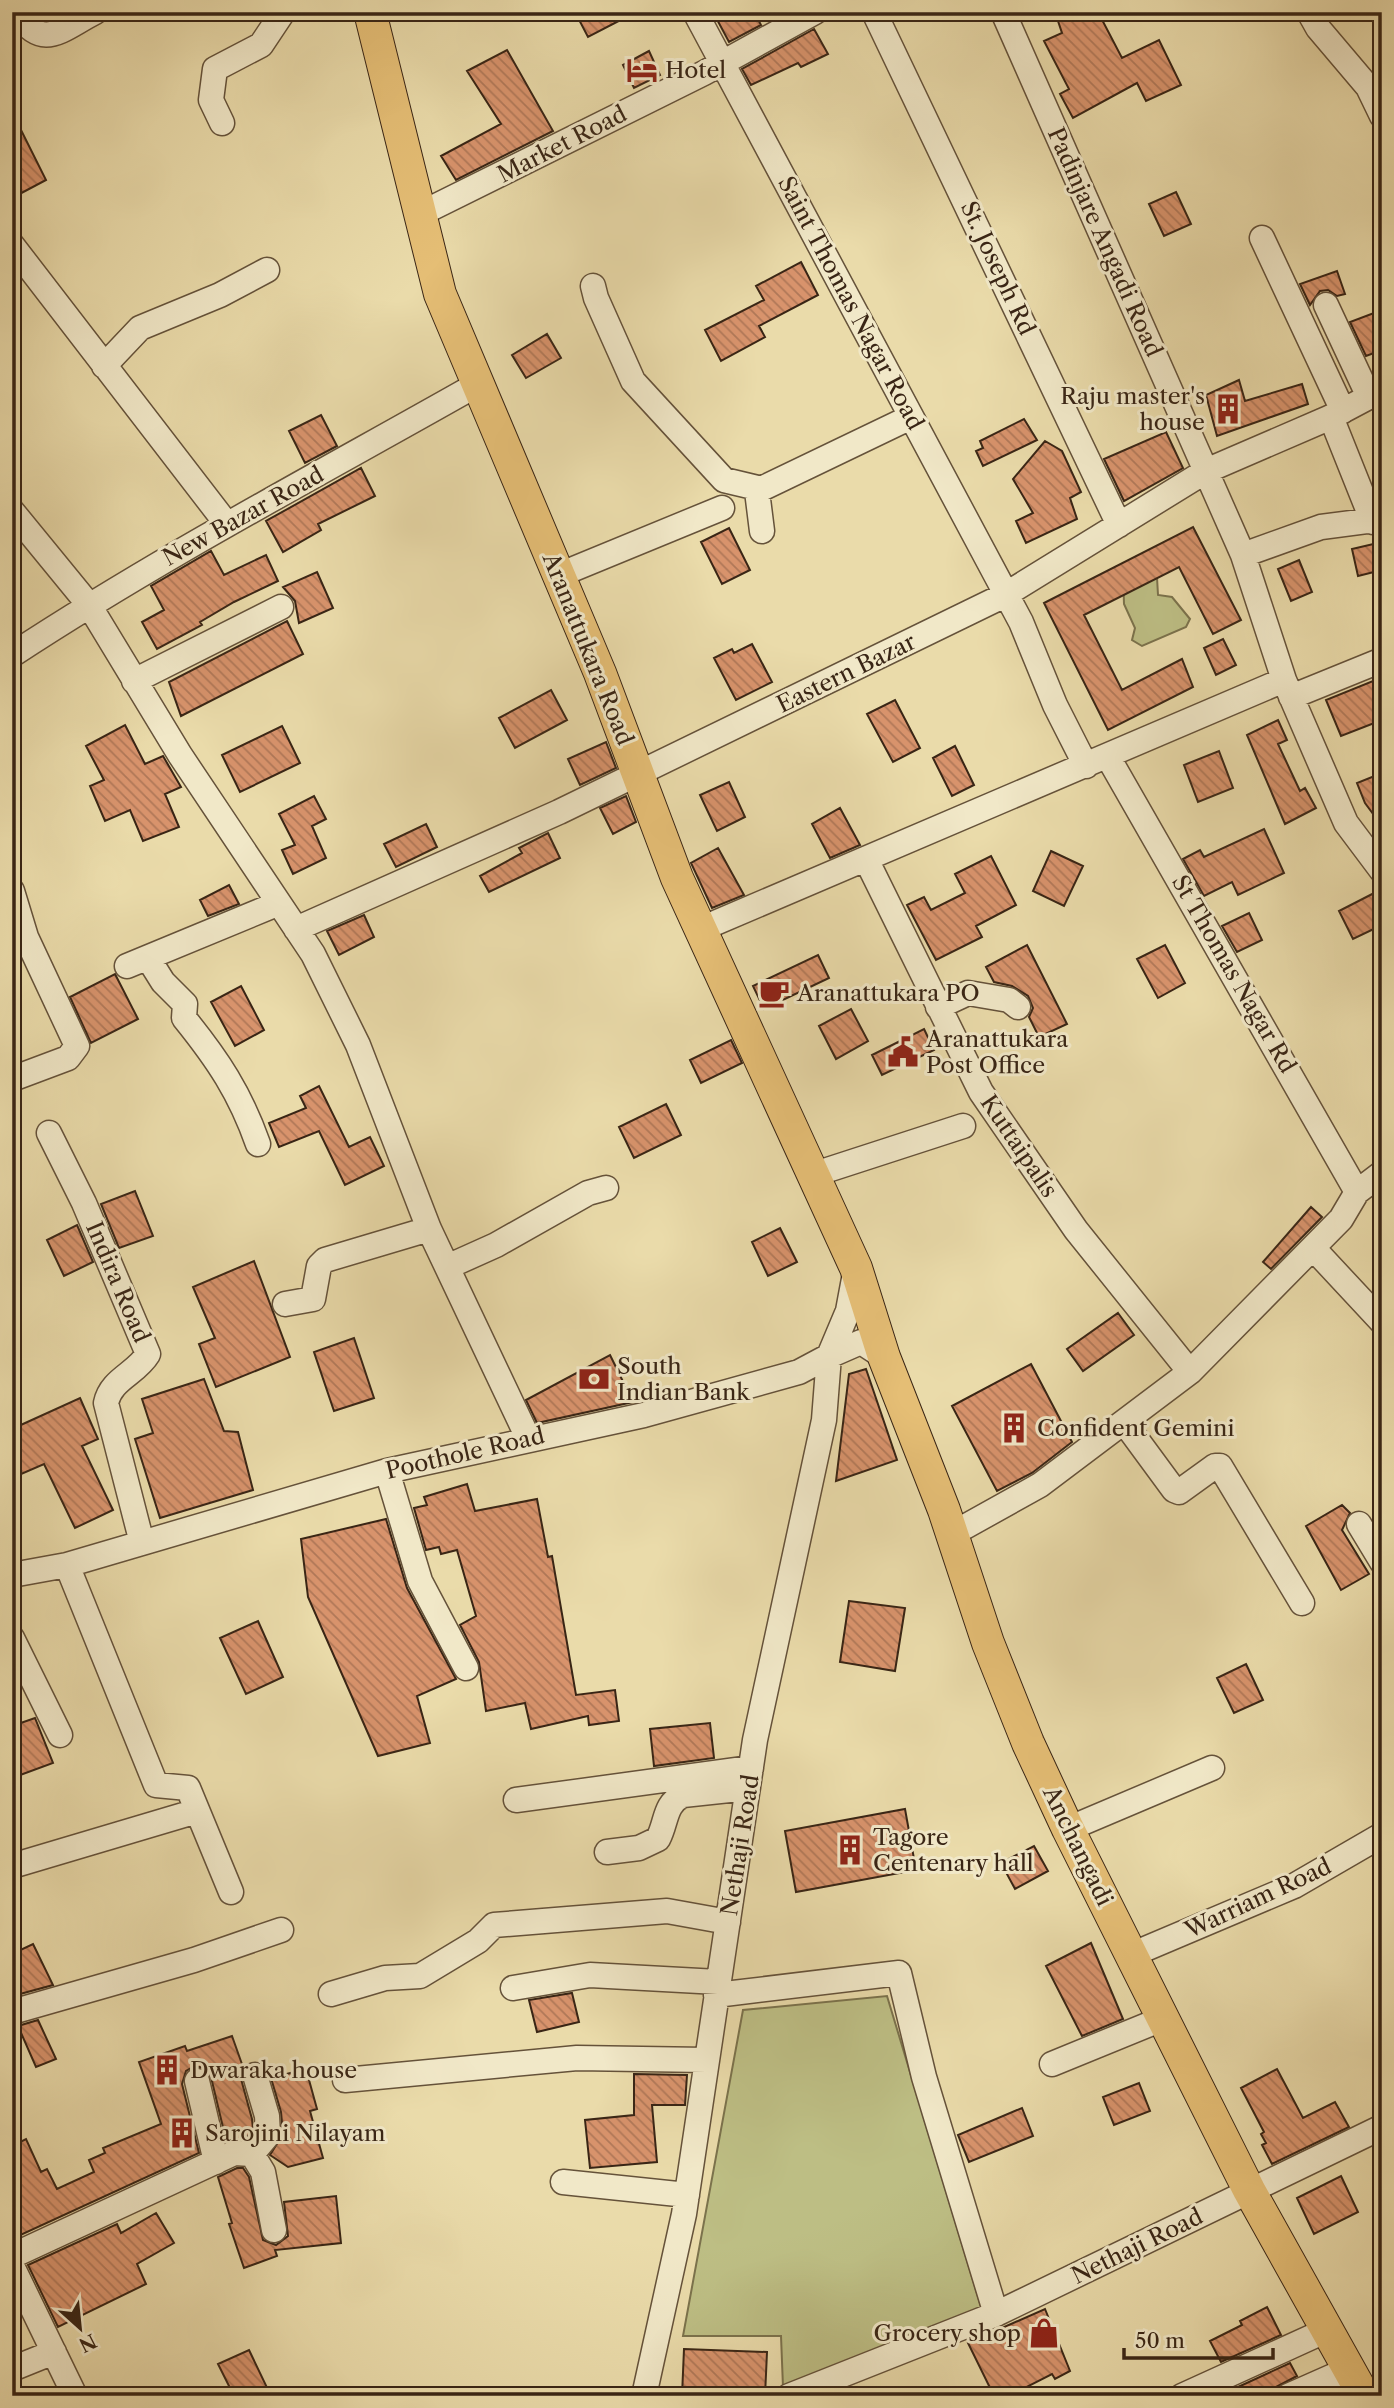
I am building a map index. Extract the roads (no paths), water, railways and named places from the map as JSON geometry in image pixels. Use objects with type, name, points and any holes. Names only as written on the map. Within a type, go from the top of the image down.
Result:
[{"type":"main road","name":"Aranattukara Road","points":[[370,12],[418,215],[440,294],[559,575],[677,878],[856,1268]]},
{"type":"main road","name":"Anchangadi","points":[[856,1268],[884,1357],[952,1534],[993,1655],[1068,1829],[1250,2190],[1357,2382]]},
{"type":"street","points":[[16,12],[27,29],[37,35],[49,35],[95,12]]},
{"type":"street","points":[[222,123],[211,100],[215,69],[261,45],[283,12]]},
{"type":"street","name":"Saint Thomas Nagar Road","points":[[695,12],[1021,622],[1055,705],[1097,762]]},
{"type":"street","name":"Market Road","points":[[418,215],[815,12]]},
{"type":"street","name":"St. Joseph Rd","points":[[874,12],[1119,525]]},
{"type":"street","name":"Padinjare Angadi Road","points":[[1003,12],[1243,555],[1288,688]]},
{"type":"street","points":[[1309,12],[1318,28],[1368,87],[1382,116]]},
{"type":"street","points":[[1243,555],[1321,527],[1377,521],[1337,414],[1262,238]]},
{"type":"street","points":[[12,245],[226,523]]},
{"type":"street","points":[[104,366],[140,328],[220,295],[267,270]]},
{"type":"street","points":[[593,286],[633,381],[723,480],[762,489]]},
{"type":"street","points":[[1326,305],[1376,393]]},
{"type":"street","name":"New Bazar Road","points":[[12,655],[89,605],[226,523],[478,384]]},
{"type":"street","name":"Eastern Bazar","points":[[296,929],[637,775],[1005,595],[1206,471],[1337,414],[1376,393]]},
{"type":"street","points":[[762,531],[757,491],[911,417]]},
{"type":"street","points":[[559,575],[722,508]]},
{"type":"street","points":[[12,511],[89,605],[134,681],[276,904],[313,954],[358,1045],[429,1229],[528,1438]]},
{"type":"street","points":[[134,681],[281,607]]},
{"type":"street","points":[[701,929],[1097,762],[1288,688],[1382,660]]},
{"type":"street","points":[[1288,688],[1346,823],[1382,871]]},
{"type":"street","name":"St Thomas Nagar Rd","points":[[1097,762],[1357,1192]]},
{"type":"street","name":"Kuttaipalis","points":[[866,859],[981,1092],[1068,1218],[1190,1372]]},
{"type":"street","points":[[12,891],[26,937],[77,1046],[68,1058],[12,1079]]},
{"type":"street","points":[[258,1144],[243,1102],[220,1062],[184,1018],[185,1004],[138,962],[276,904]]},
{"type":"street","points":[[938,1007],[968,993],[1009,1000],[1018,1007]]},
{"type":"street","points":[[812,1175],[963,1126]]},
{"type":"street","name":"Indira Road","points":[[49,1133],[84,1203],[148,1354],[135,1371],[111,1388],[106,1402],[142,1543]]},
{"type":"street","points":[[952,1534],[1040,1485],[1190,1372],[1341,1219],[1357,1192],[1382,1173]]},
{"type":"street","points":[[447,1267],[496,1245],[588,1193],[606,1188]]},
{"type":"street","points":[[285,1304],[313,1298],[319,1266],[325,1260],[429,1229]]},
{"type":"street","points":[[1313,1248],[1382,1322]]},
{"type":"street","points":[[829,1356],[848,1311],[856,1268]]},
{"type":"street","points":[[829,1356],[861,1342],[884,1357]]},
{"type":"street","name":"Poothole Road","points":[[12,1575],[66,1566],[387,1471],[528,1438],[644,1415],[768,1382],[799,1372],[829,1356]]},
{"type":"street","name":"Nethaji Road","points":[[645,2396],[687,2195],[750,1778],[824,1420],[829,1356]]},
{"type":"street","points":[[1124,1422],[1174,1490],[1179,1492],[1216,1466],[1220,1466],[1302,1603]]},
{"type":"street","points":[[387,1471],[420,1581],[466,1668]]},
{"type":"street","points":[[1359,1524],[1382,1562]]},
{"type":"street","points":[[66,1566],[156,1785],[188,1788],[231,1892]]},
{"type":"street","points":[[12,1638],[60,1735]]},
{"type":"street","points":[[1068,1829],[1212,1768]]},
{"type":"street","points":[[516,1800],[750,1778]]},
{"type":"street","points":[[607,1852],[639,1847],[658,1839],[667,1809],[674,1800],[683,1795],[750,1778]]},
{"type":"street","points":[[12,1866],[197,1811]]},
{"type":"street","name":"Warriam Road","points":[[1131,1955],[1294,1886],[1382,1835]]},
{"type":"street","points":[[331,1994],[385,1978],[420,1976],[478,1941],[494,1925],[667,1911],[728,1922]]},
{"type":"street","points":[[12,2012],[194,1961],[281,1930]]},
{"type":"street","points":[[513,1988],[590,1975],[718,1989],[899,1973],[924,2077],[996,2314]]},
{"type":"street","points":[[1052,2064],[1162,2019]]},
{"type":"street","points":[[345,2080],[577,2058],[706,2060]]},
{"type":"street","points":[[252,2154],[268,2135],[267,2116],[255,2075]]},
{"type":"street","points":[[197,2081],[216,2162]]},
{"type":"street","name":"Nethaji Road","points":[[789,2396],[832,2388],[996,2314],[1382,2127]]},
{"type":"street","points":[[12,2256],[234,2153],[252,2154]]},
{"type":"street","points":[[252,2154],[263,2172],[274,2230]]},
{"type":"street","points":[[562,2182],[687,2195]]},
{"type":"street","points":[[12,2266],[75,2396]]},
{"type":"street","points":[[1182,2396],[1326,2330]]},
{"type":"street","points":[[12,2369],[54,2352]]},
{"type":"street","points":[[1288,2396],[1357,2382]]},
{"type":"place","name":"Hotel","points":[[642,70]]},
{"type":"place","name":"Raju master's house","points":[[1228,409]]},
{"type":"place","name":"Aranattukara PO","points":[[774,993]]},
{"type":"place","name":"Aranattukara Post Office","points":[[903,1052]]},
{"type":"place","name":"South Indian Bank","points":[[594,1379]]},
{"type":"place","name":"Confident Gemini","points":[[1014,1428]]},
{"type":"place","name":"Tagore Centenary hall","points":[[850,1850]]},
{"type":"place","name":"Dwaraka house","points":[[167,2070]]},
{"type":"place","name":"Sarojini Nilayam","points":[[182,2133]]},
{"type":"place","name":"Grocery shop","points":[[1044,2333]]}]
